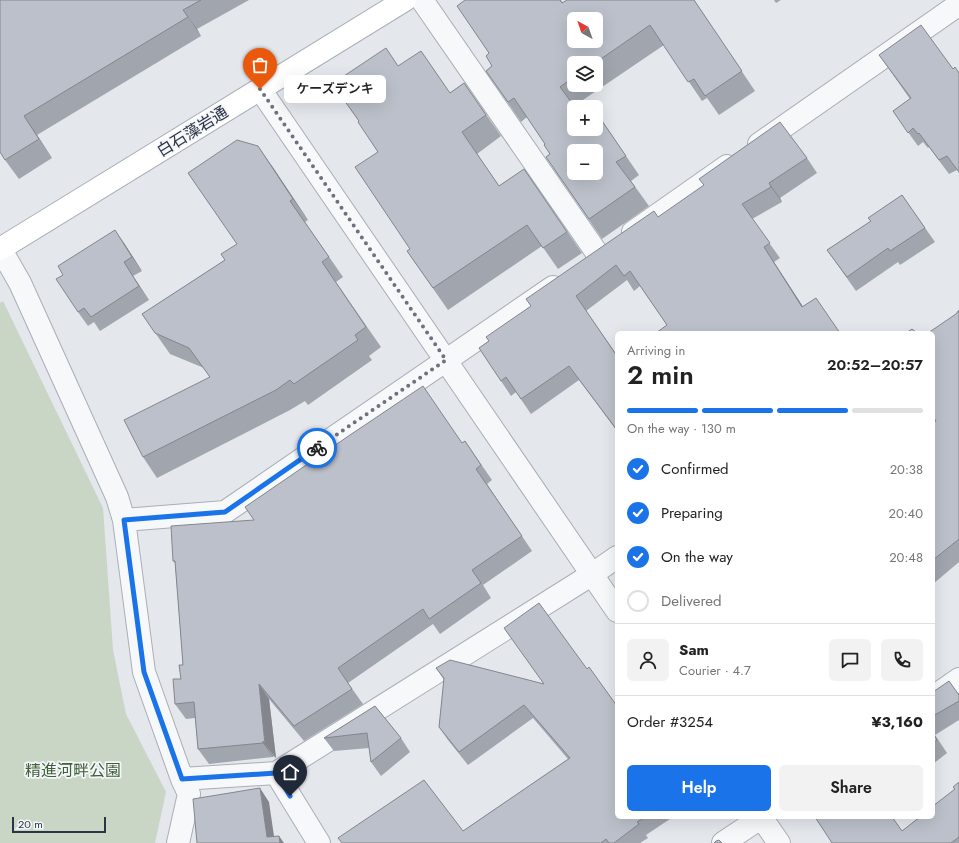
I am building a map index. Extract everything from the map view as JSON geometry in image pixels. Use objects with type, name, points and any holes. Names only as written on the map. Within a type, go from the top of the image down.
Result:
[{"type":"main road","name":"白石藻岩通","points":[[0,248],[405,0]]},
{"type":"street","points":[[422,0],[610,248]]},
{"type":"street","points":[[124,520],[225,512],[610,248],[957,4]]},
{"type":"street","points":[[260,89],[615,608]]},
{"type":"street","points":[[0,248],[24,290],[117,497],[124,520],[144,672],[182,779],[189,794],[178,843]]},
{"type":"street","points":[[182,779],[276,773],[591,575],[615,558]]},
{"type":"street","points":[[935,696],[959,679]]},
{"type":"street","points":[[276,773],[319,843]]},
{"type":"street","points":[[723,843],[759,819]]},
{"type":"street","points":[[763,819],[779,843]]},
{"type":"green space","name":"精進河畔公園","points":[[3,301],[103,508],[113,650],[126,714],[166,792],[155,843],[0,843],[0,303]]},
{"type":"building","points":[[0,0],[201,0],[183,10],[188,17],[24,116],[39,139],[5,160],[0,152]]},
{"type":"building","points":[[465,0],[560,0],[562,3],[567,0],[694,0],[742,71],[705,96],[694,79],[688,82],[650,25],[603,57],[603,56],[567,56],[567,82],[560,87],[570,100],[567,100],[567,136],[603,136],[603,122],[626,156],[616,162],[635,187],[589,219],[546,157],[550,154],[544,145],[545,144],[514,98],[508,102],[486,71],[492,66],[486,56],[489,53],[457,6]]},
{"type":"building","points":[[921,25],[953,69],[955,67],[959,73],[959,172],[947,156],[939,160],[919,133],[918,134],[913,128],[908,133],[893,111],[911,98],[879,55]]},
{"type":"building","points":[[386,48],[398,66],[421,51],[450,93],[464,83],[486,115],[462,132],[499,186],[524,169],[567,232],[543,248],[527,225],[433,288],[407,251],[410,249],[355,167],[378,152],[358,122],[359,121],[334,86],[340,82],[338,80]]},
{"type":"building","points":[[780,122],[807,158],[769,183],[771,187],[742,204],[770,243],[764,247],[802,307],[816,298],[839,331],[659,331],[667,325],[630,271],[624,276],[616,265],[576,296],[615,353],[615,427],[569,366],[521,399],[506,377],[501,381],[479,348],[489,341],[486,337],[531,306],[526,299],[654,211],[658,217],[704,185],[699,179]]},
{"type":"building","points":[[237,140],[258,146],[293,199],[290,201],[329,257],[322,262],[366,327],[355,335],[358,340],[294,384],[290,380],[276,390],[143,457],[124,420],[210,377],[189,348],[155,333],[142,314],[225,260],[221,254],[237,244],[188,173]]},
{"type":"building","points":[[902,195],[925,228],[890,251],[888,248],[847,277],[827,250],[871,221],[868,218]]},
{"type":"building","points":[[115,230],[132,257],[124,262],[139,286],[91,317],[84,308],[78,312],[56,279],[63,275],[58,266]]},
{"type":"building","points":[[959,310],[959,539],[935,558],[935,331],[931,331],[956,314]]},
{"type":"building","points":[[423,386],[462,443],[465,441],[481,465],[476,469],[522,536],[472,570],[481,583],[429,619],[423,609],[338,668],[352,689],[294,726],[259,684],[265,744],[263,741],[263,743],[198,749],[194,702],[175,704],[173,679],[181,679],[179,665],[183,665],[171,526],[254,520],[245,507]]},
{"type":"building","points":[[539,603],[587,669],[589,667],[615,703],[615,819],[642,819],[637,822],[639,824],[614,843],[609,843],[606,839],[601,843],[342,843],[338,838],[424,780],[463,831],[570,758],[524,705],[459,752],[439,727],[444,678],[436,668],[450,660],[544,684],[504,628]]},
{"type":"building","points":[[949,681],[959,695],[959,701],[935,715],[935,691]]},
{"type":"building","points":[[375,706],[401,738],[371,762],[367,733],[324,738]]},
{"type":"building","points":[[959,782],[959,837],[951,843],[832,843],[816,819],[893,819],[902,831],[917,819],[935,819],[935,804],[955,789],[953,787]]},
{"type":"building","points":[[260,788],[267,837],[279,836],[280,843],[197,843],[193,799]]},
{"type":"building","points":[[719,840],[722,843],[714,843],[716,841]]},
{"type":"way so far","points":[[260,89],[446,360],[317,448]]},
{"type":"place","name":"ケーズデンキ","points":[[260,89]]},
{"type":"route","points":[[290,796],[276,773],[182,779],[144,672],[124,520],[225,512],[317,448]]}]
